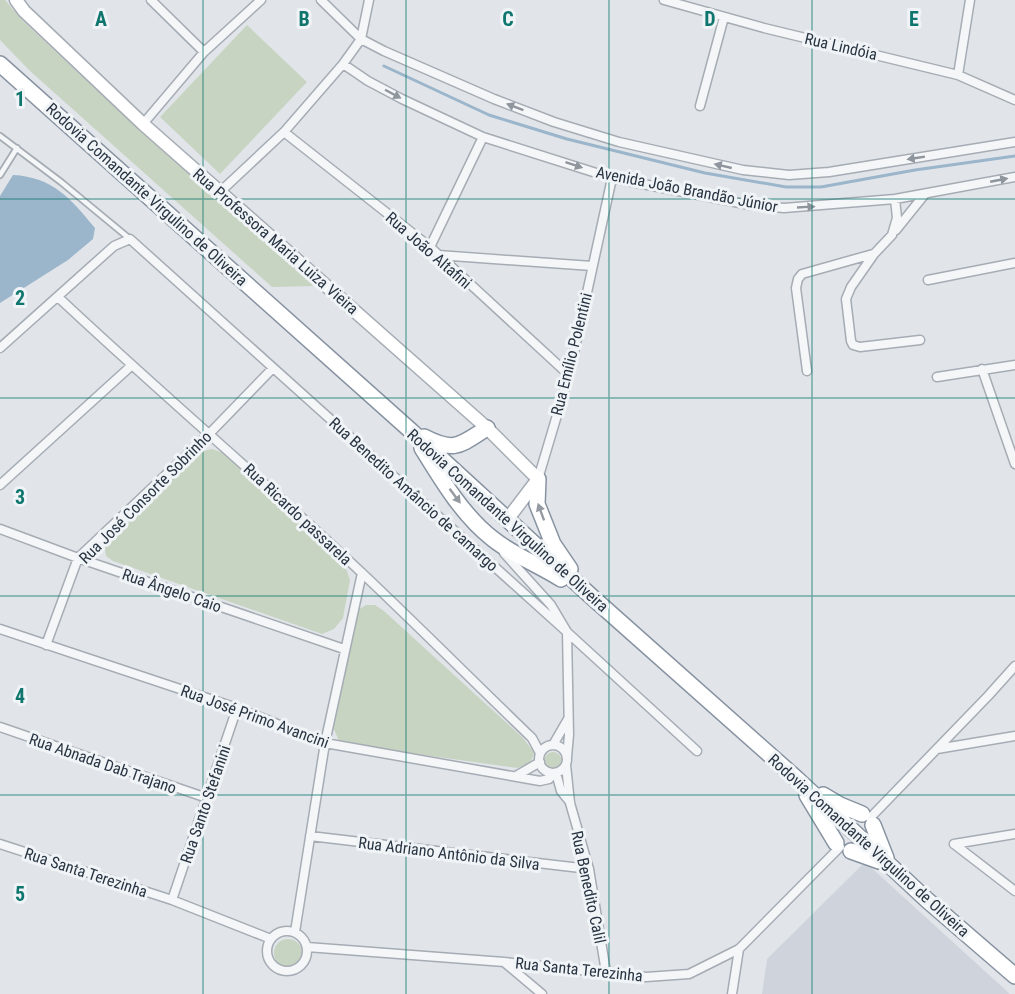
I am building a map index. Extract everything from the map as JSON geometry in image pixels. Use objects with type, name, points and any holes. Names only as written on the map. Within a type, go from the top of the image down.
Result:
[{"type":"highway","points":[[0,51],[67,123]]},
{"type":"highway","name":"Rodovia Comandante Virgulino de Oliveira","points":[[0,64],[1015,976]]},
{"type":"highway","points":[[0,72],[67,123]]},
{"type":"highway","points":[[410,430],[440,445],[458,446],[487,428]]},
{"type":"highway","points":[[410,430],[440,477],[477,525],[492,539],[592,597]]},
{"type":"highway","points":[[538,479],[537,504],[554,544],[563,560],[592,597]]},
{"type":"highway","points":[[492,539],[507,520]]},
{"type":"highway","points":[[797,780],[868,819],[890,866]]},
{"type":"highway","points":[[797,780],[842,847],[890,866]]},
{"type":"street","name":"Rua Professora Maria Luiza Vieira","points":[[16,0],[24,11],[142,124],[221,191],[487,428],[538,479]]},
{"type":"street","points":[[151,0],[204,52]]},
{"type":"street","points":[[142,124],[204,52],[261,0]]},
{"type":"street","name":"Avenida João Brandão Júnior","points":[[321,0],[361,39],[494,99],[554,122],[619,142],[760,173],[789,175],[829,172],[1015,142]]},
{"type":"street","points":[[221,191],[284,132],[343,64],[361,39],[369,0]]},
{"type":"street","name":"Rua Lindóia","points":[[663,0],[958,75],[1015,100]]},
{"type":"street","points":[[958,75],[970,0]]},
{"type":"street","points":[[700,106],[724,17]]},
{"type":"street","name":"Avenida João Brandão Júnior","points":[[343,64],[368,81],[402,99],[483,137],[612,178],[750,205],[784,208],[895,199],[1015,177]]},
{"type":"street","name":"Rua João Altafini","points":[[284,132],[430,248],[569,375]]},
{"type":"street","points":[[430,248],[483,137]]},
{"type":"street","name":"Rua Emílio Polentini","points":[[507,520],[538,479],[569,375],[612,178]]},
{"type":"street","points":[[920,340],[860,347],[853,345],[846,299],[851,287],[874,254],[925,194]]},
{"type":"street","points":[[892,235],[897,218],[895,199]]},
{"type":"street","points":[[0,348],[114,246],[130,239]]},
{"type":"street","name":"Rua Benedito Amâncio de camargo","points":[[130,239],[697,751]]},
{"type":"street","points":[[807,370],[796,288],[798,279],[802,274],[874,254]]},
{"type":"street","points":[[438,255],[592,266]]},
{"type":"street","points":[[928,280],[1015,263]]},
{"type":"street","name":"Rua Ricardo passarela","points":[[58,297],[131,366],[210,433],[362,573],[532,738],[540,758]]},
{"type":"street","points":[[937,377],[1015,365]]},
{"type":"street","points":[[0,485],[131,366]]},
{"type":"street","name":"Rua José Consorte Sobrinho","points":[[46,645],[78,558],[210,433],[273,368]]},
{"type":"street","points":[[981,369],[1015,464]]},
{"type":"street","name":"Rua Ângelo Caio","points":[[0,529],[344,649]]},
{"type":"street","name":"Rua Benedito Calil","points":[[492,539],[551,605],[567,632],[570,735],[566,761],[570,803],[589,869],[606,972]]},
{"type":"street","points":[[295,932],[325,743],[362,573]]},
{"type":"street","name":"Rua José Primo Avancini","points":[[0,629],[237,708],[325,743],[545,781],[556,773]]},
{"type":"street","points":[[868,819],[1015,666]]},
{"type":"street","name":"Rua Santo Stefanini","points":[[172,900],[237,708]]},
{"type":"street","name":"Rua Benedito Calil","points":[[552,745],[568,718]]},
{"type":"street","name":"Rua Abnada Dab Trajano","points":[[0,728],[207,798]]},
{"type":"street","points":[[937,749],[1015,736]]},
{"type":"street","name":"Rua Ricardo passarela","points":[[532,738],[552,745]]},
{"type":"street","points":[[516,776],[540,758],[552,745],[562,748],[566,761],[556,773],[547,771],[540,758]]},
{"type":"street","name":"Rua Benedito Calil","points":[[556,773],[561,791],[570,803]]},
{"type":"street","points":[[852,815],[868,819],[872,832],[865,843],[857,849],[842,847],[836,831],[843,822],[852,815]]},
{"type":"street","points":[[1015,834],[954,844],[1015,891]]},
{"type":"street","name":"Rua Adriano Antônio da Silva","points":[[310,836],[589,869]]},
{"type":"street","name":"Rua Santa Terezinha","points":[[0,844],[172,900],[271,939]]},
{"type":"street","name":"Rua Santa Terezinha","points":[[307,947],[504,962],[646,977],[689,974],[739,949],[842,847]]},
{"type":"street","points":[[282,932],[295,932],[307,947],[305,960],[296,970],[282,971],[271,964],[268,958],[268,945],[271,939],[282,932]]},
{"type":"street","points":[[732,994],[739,949]]},
{"type":"street","points":[[504,962],[542,994]]},
{"type":"lane","points":[[0,136],[61,182],[130,239]]},
{"type":"lane","points":[[0,175],[16,148]]},
{"type":"shaded area","points":[[865,862],[1010,994],[762,994],[767,959]]},
{"type":"green space","points":[[0,0],[5,0],[22,20],[135,126],[315,286],[272,287],[30,71],[0,40]]},
{"type":"green space","points":[[247,25],[307,82],[220,174],[160,117]]},
{"type":"green space","points":[[212,449],[226,454],[342,563],[350,580],[343,618],[334,629],[322,634],[113,561],[106,556],[104,543],[198,452]]},
{"type":"green space","points":[[366,605],[375,605],[384,611],[522,737],[534,752],[531,761],[517,768],[352,745],[339,741],[333,727],[358,610]]},
{"type":"green space","points":[[553,752],[559,755],[562,761],[559,767],[553,770],[547,767],[544,761],[547,755]]},
{"type":"green space","points":[[288,939],[298,943],[302,953],[298,963],[288,967],[278,963],[274,953],[278,943]]},
{"type":"water","points":[[13,175],[39,180],[60,191],[95,228],[93,239],[68,260],[0,303],[0,196]]},
{"type":"waterway","points":[[384,66],[489,115],[567,139],[705,173],[786,187],[821,187],[915,170],[1015,156]]}]
